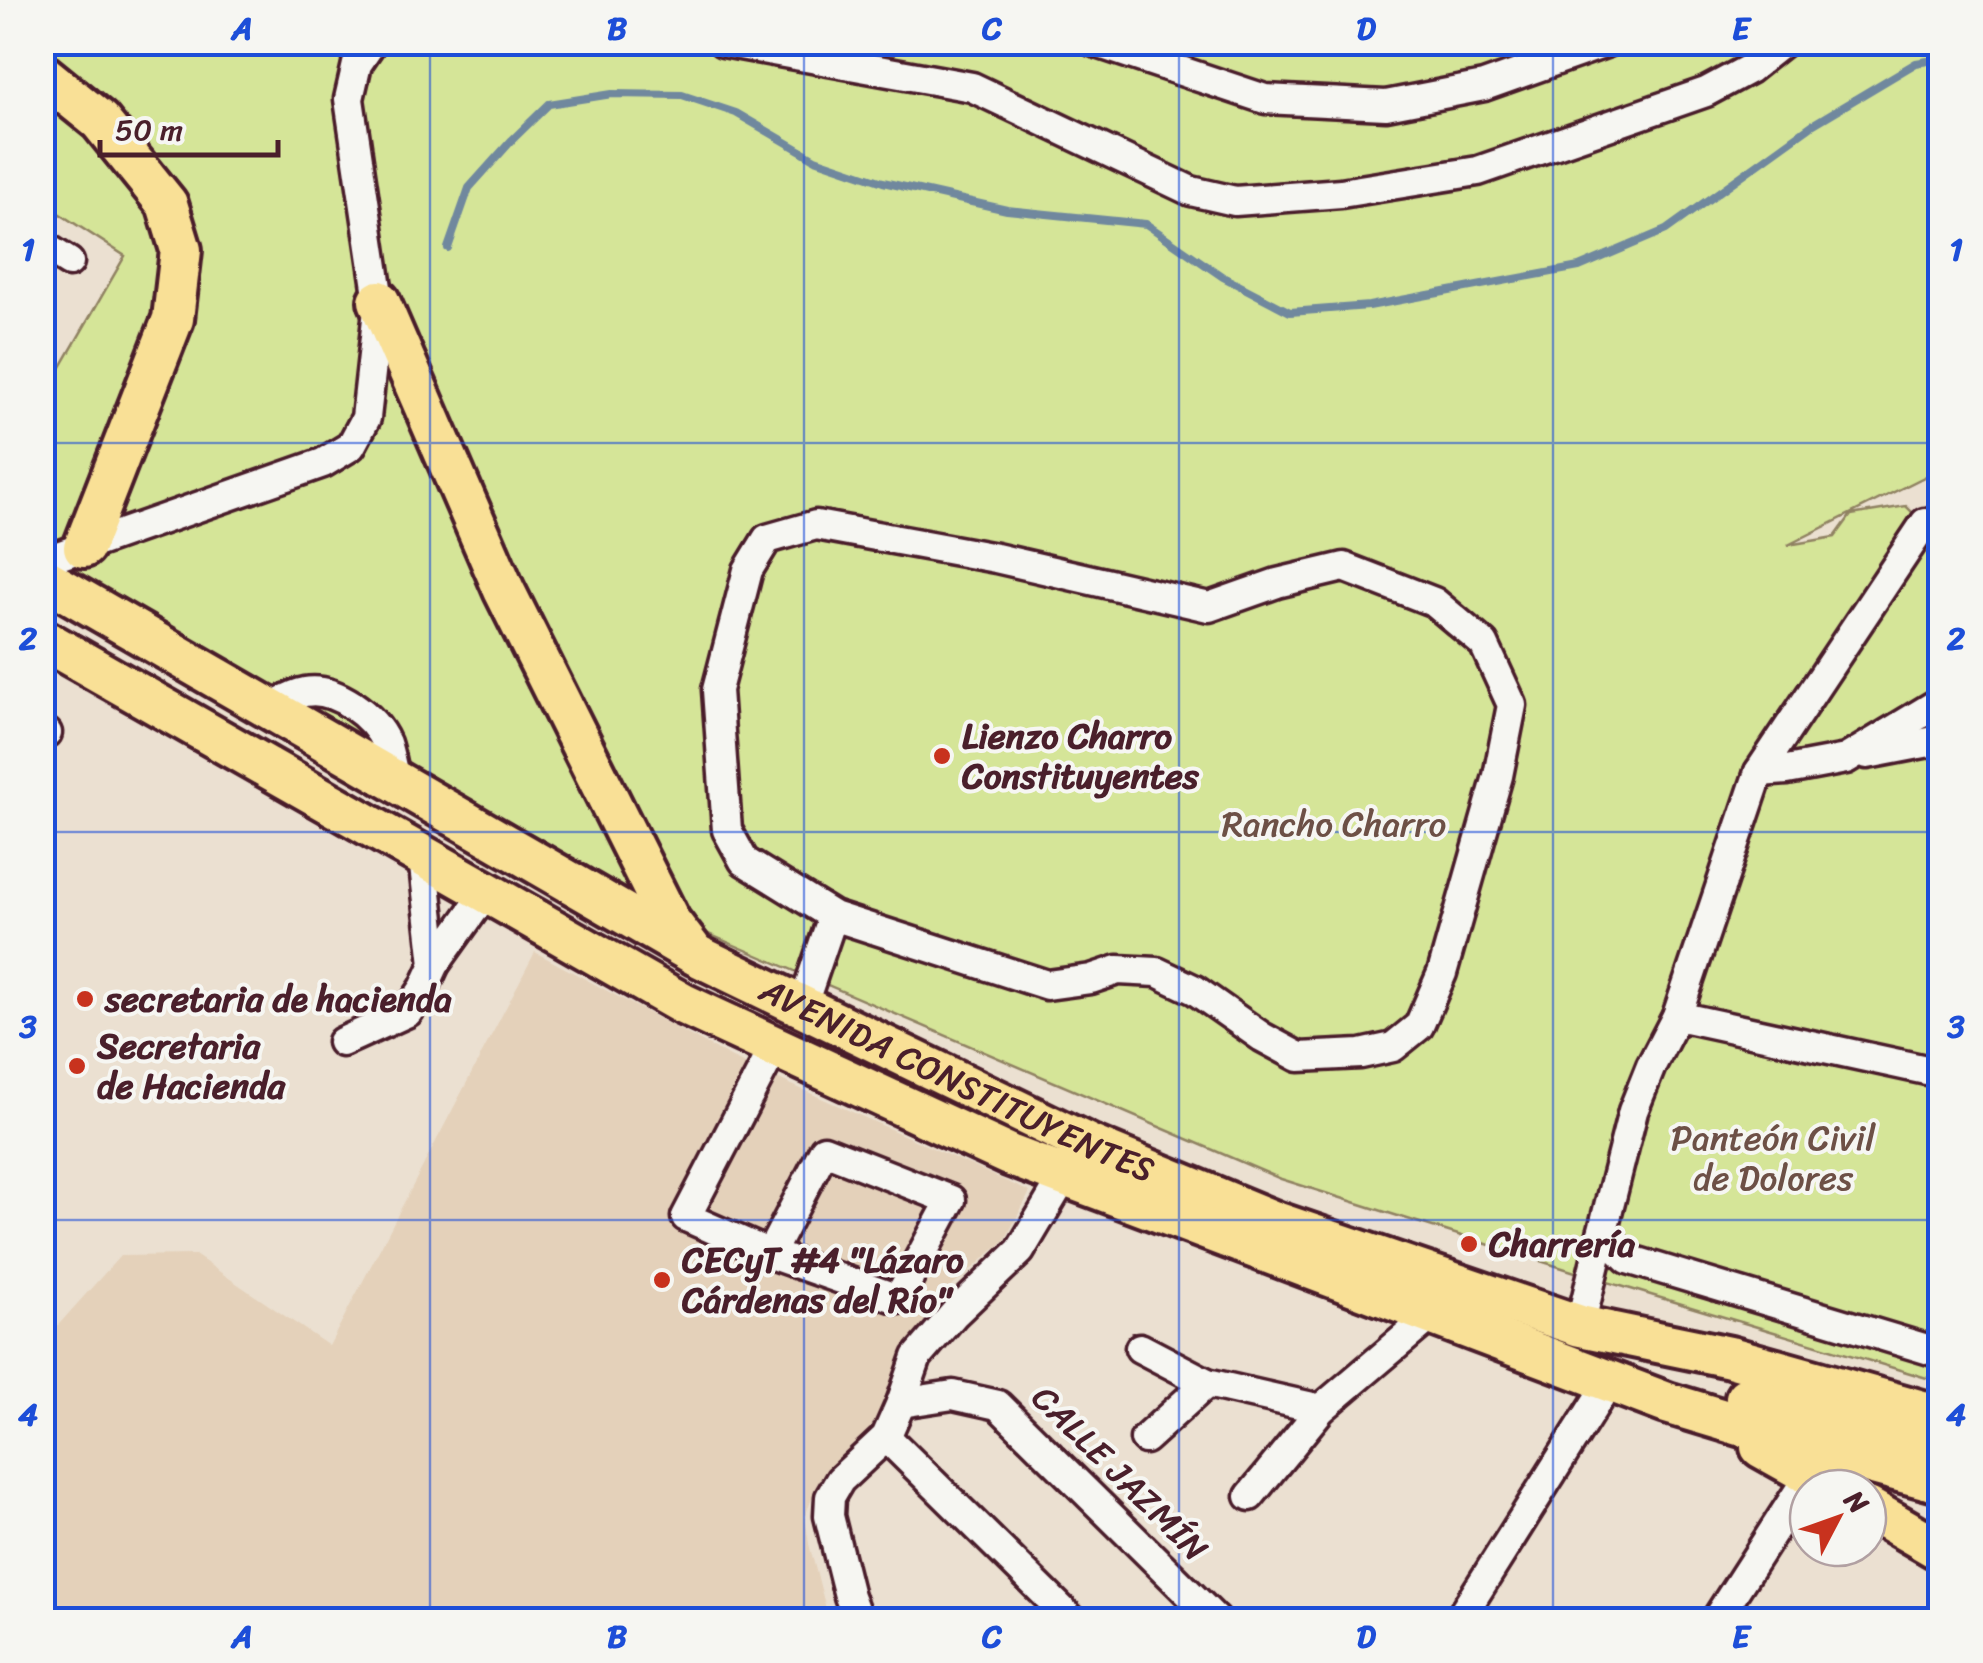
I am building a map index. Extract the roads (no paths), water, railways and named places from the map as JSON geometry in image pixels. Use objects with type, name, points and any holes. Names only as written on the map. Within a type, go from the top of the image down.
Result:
[{"type":"highway","points":[[42,74],[100,120],[167,204],[181,250],[173,319],[62,560]]},
{"type":"highway","points":[[378,301],[504,590],[670,922],[696,955]]},
{"type":"highway","name":"AVENIDA CONSTITUYENTES","points":[[62,560],[270,708],[696,955],[1091,1146],[1275,1222],[1580,1326],[1730,1357],[1940,1416]]},
{"type":"highway","name":"AVENIDA CONSTITUYENTES","points":[[42,639],[683,1004],[1009,1155],[1667,1403],[1940,1482]]},
{"type":"highway","points":[[1384,1259],[1441,1289],[1578,1345],[1707,1388],[1940,1448]]},
{"type":"highway","points":[[1667,1403],[1776,1454],[1793,1468]]},
{"type":"highway","points":[[1888,1520],[1940,1550]]},
{"type":"street","points":[[62,560],[322,463],[351,446],[366,418],[378,301],[349,99],[357,64],[372,42]]},
{"type":"street","points":[[723,42],[972,88],[1191,191],[1235,201],[1340,193],[1478,171],[1706,92],[1750,69],[1783,42]]},
{"type":"street","points":[[1094,42],[1265,99],[1386,106],[1484,86],[1608,42]]},
{"type":"street","points":[[42,246],[69,262]]},
{"type":"street","points":[[1580,1326],[1633,1111],[1677,1016],[1758,772],[1924,524]]},
{"type":"street","points":[[816,525],[996,558],[1209,607],[1277,583],[1344,567],[1434,602],[1484,644],[1512,704],[1498,776],[1442,973],[1419,1026],[1393,1047],[1361,1054],[1299,1058],[1262,1038],[1195,990],[1157,972],[1118,970],[1091,979],[1047,985],[833,916],[744,860],[727,830],[717,690],[748,570],[767,539],[816,525]]},
{"type":"street","points":[[1846,759],[1940,702]]},
{"type":"street","points":[[1758,772],[1787,770],[1940,740]]},
{"type":"street","points":[[423,856],[436,964]]},
{"type":"street","points":[[342,1042],[408,1012],[436,964],[475,908],[490,894]]},
{"type":"street","points":[[802,1007],[833,916]]},
{"type":"street","points":[[1677,1016],[1940,1073]]},
{"type":"street","points":[[770,1254],[824,1150],[951,1200],[898,1299],[770,1254],[686,1217],[775,1046]]},
{"type":"street","points":[[876,1620],[854,1608],[829,1516],[830,1496],[840,1480],[886,1438],[917,1357],[954,1314],[1020,1251],[1064,1177]]},
{"type":"street","points":[[1602,1234],[1628,1260],[1940,1352]]},
{"type":"street","points":[[1250,1496],[1321,1410],[1433,1314]]},
{"type":"street","points":[[1140,1348],[1207,1383],[1321,1410]]},
{"type":"street","points":[[1458,1620],[1608,1382]]},
{"type":"street","points":[[1144,1439],[1207,1383]]},
{"type":"street","name":"CALLE JAZMÍN","points":[[902,1403],[953,1395],[998,1405],[1216,1620]]},
{"type":"street","points":[[886,1438],[1072,1620]]},
{"type":"street","points":[[1716,1620],[1788,1527]]},
{"type":"waterway","points":[[448,248],[469,188],[549,104],[612,94],[682,95],[736,113],[815,159],[883,182],[1007,210],[1146,224],[1223,277],[1290,312],[1369,306],[1579,267],[1666,230],[1812,125],[1916,63],[1940,59]]},
{"type":"place","name":"Lienzo Charro Constituyentes","points":[[942,756]]},
{"type":"place","name":"secretaria de hacienda","points":[[85,999]]},
{"type":"place","name":"Secretaria de Hacienda","points":[[77,1066]]},
{"type":"place","name":"Charrería","points":[[1469,1244]]},
{"type":"place","name":"CECyT #4 \"Lázaro Cárdenas del Río\"","points":[[662,1280]]},
{"type":"park label","name":"Rancho Charro","points":[[1334,824]]},
{"type":"park label","name":"Panteón Civil de Dolores","points":[[1773,1158]]}]
